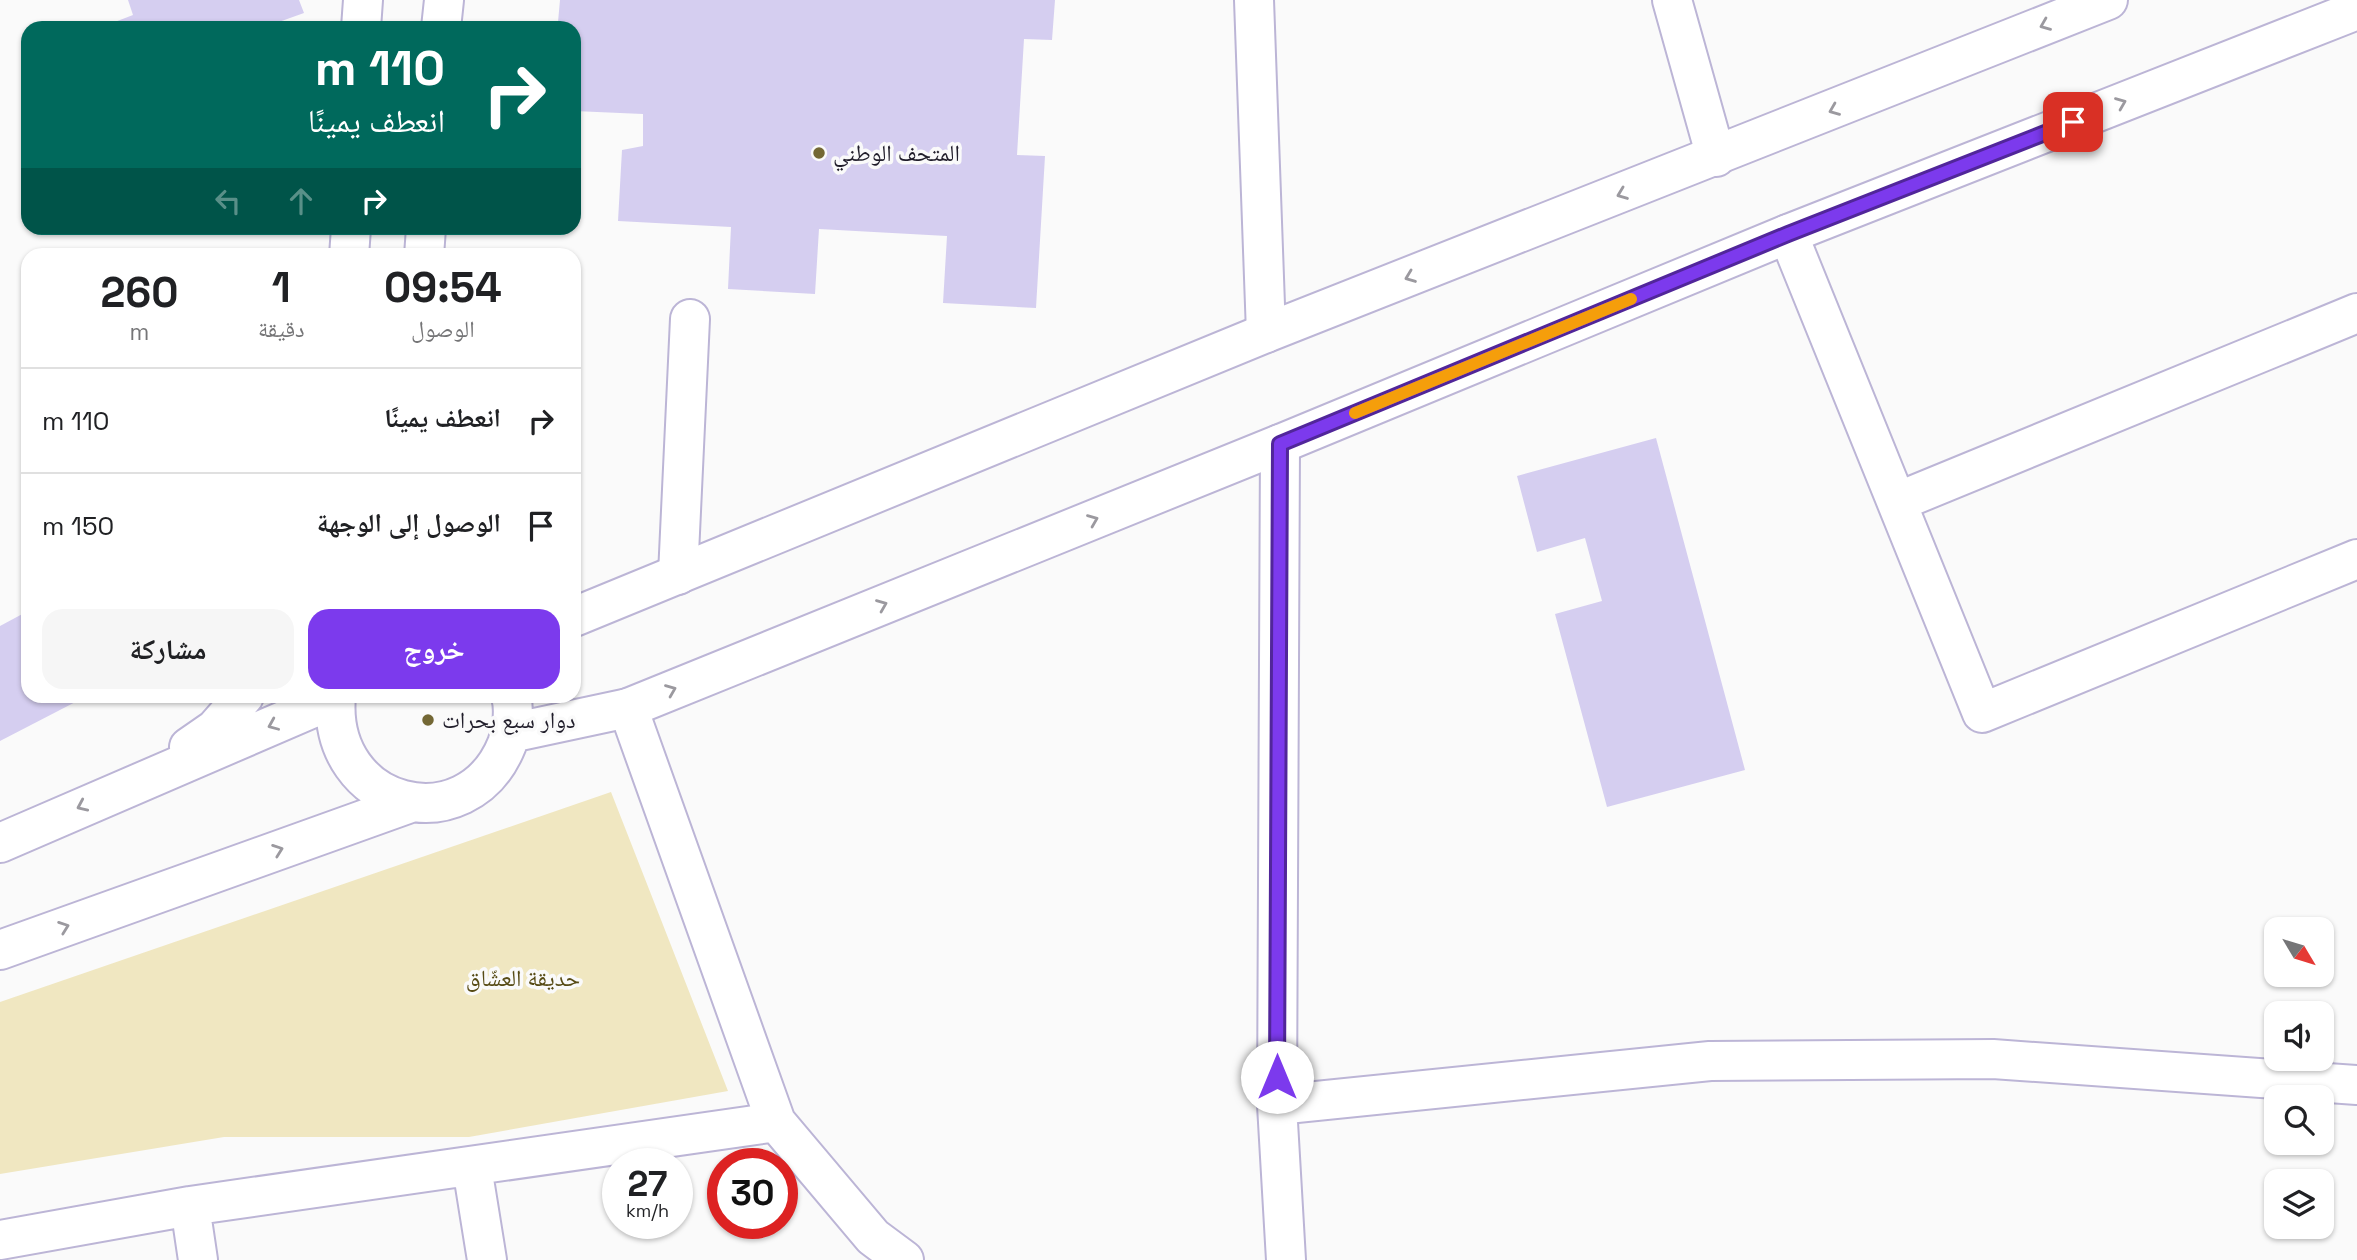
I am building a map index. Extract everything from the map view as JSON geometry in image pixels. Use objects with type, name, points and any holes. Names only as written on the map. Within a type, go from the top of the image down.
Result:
[{"type":"street","points":[[362,21],[363,0]]},
{"type":"street","points":[[442,21],[444,0]]},
{"type":"street","points":[[1254,0],[1266,333]]},
{"type":"street","points":[[1672,0],[1716,157]]},
{"type":"street","points":[[581,614],[1266,333],[2108,0]]},
{"type":"street","points":[[336,703],[336,727],[344,755],[362,778],[385,794],[413,802],[439,802],[464,793],[485,778],[501,758],[511,715],[628,708],[1280,444],[1788,234],[2357,10]]},
{"type":"street","points":[[1788,234],[1982,713],[2357,559]]},
{"type":"street","points":[[1897,502],[2357,313]]},
{"type":"street","points":[[678,575],[690,319]]},
{"type":"street","points":[[1280,444],[1276,1105],[1286,1260]]},
{"type":"street","points":[[145,778],[215,729],[238,703]]},
{"type":"street","points":[[0,843],[322,703]]},
{"type":"street","points":[[628,708],[776,1122],[873,1237],[904,1260]]},
{"type":"street","points":[[0,950],[413,802]]},
{"type":"street","points":[[1276,1105],[1710,1061],[1993,1059],[2357,1085]]},
{"type":"street","points":[[0,1240],[190,1206],[776,1122]]},
{"type":"street","points":[[472,1167],[487,1260]]},
{"type":"street","points":[[190,1206],[198,1260]]},
{"type":"green space","name":"حديقة العشّاق","points":[[611,792],[728,1091],[469,1137],[224,1137],[0,1174],[0,1002]]},
{"type":"building","points":[[128,0],[299,0],[304,13],[282,21],[117,21],[133,15]]},
{"type":"building","name":"المتحف الوطني","points":[[560,0],[1055,0],[1052,40],[1024,39],[1017,155],[1045,156],[1036,308],[943,303],[947,236],[819,229],[815,294],[728,289],[731,227],[618,221],[622,150],[643,146],[643,114],[581,111],[581,21],[558,21]]},
{"type":"building","points":[[1656,438],[1745,770],[1607,807],[1555,614],[1602,601],[1585,538],[1537,552],[1517,476]]},
{"type":"building","points":[[21,615],[21,703],[73,703],[0,741],[0,626]]},
{"type":"slow traffic","points":[[1355,413],[1631,299]]},
{"type":"place","name":"المتحف الوطني","points":[[819,153]]},
{"type":"place","name":"دوار سبع بحرات","points":[[428,720]]},
{"type":"route","points":[[1277,1077],[1280,444],[1788,234],[2073,122]]}]
